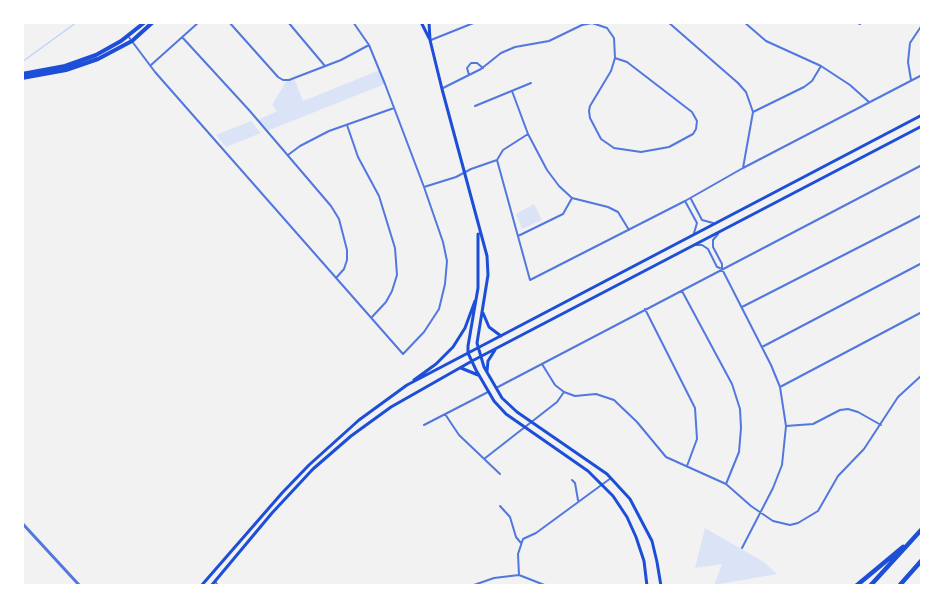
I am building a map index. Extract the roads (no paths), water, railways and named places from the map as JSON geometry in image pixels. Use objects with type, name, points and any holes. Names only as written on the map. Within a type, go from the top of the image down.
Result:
[{"type":"highway","points":[[870,585],[921,530]]},
{"type":"highway","points":[[856,585],[912,540]]},
{"type":"highway","points":[[898,585],[921,560]]},
{"type":"main road","points":[[22,76],[85,60],[109,49],[145,22]]},
{"type":"main road","points":[[22,76],[66,70],[87,64],[132,41],[153,22]]},
{"type":"main road","points":[[421,22],[430,40]]},
{"type":"main road","points":[[429,22],[430,40],[488,266],[478,335],[480,357],[502,398],[517,412],[590,461],[611,478],[630,499],[646,528],[655,553],[661,585]]},
{"type":"main road","points":[[407,385],[921,115]]},
{"type":"main road","points":[[211,585],[286,497],[326,457],[381,414],[472,361],[921,126]]},
{"type":"main road","points":[[478,229],[477,297],[468,337],[468,353],[488,392],[509,417],[579,464],[603,485],[620,505],[636,537],[644,561],[647,585]]},
{"type":"main road","points":[[201,585],[309,465],[359,420],[436,364],[453,347],[465,327],[477,297]]},
{"type":"main road","points":[[483,310],[486,323],[501,336]]},
{"type":"main road","points":[[487,373],[488,361],[495,349]]},
{"type":"main road","points":[[461,368],[479,376]]},
{"type":"street","points":[[151,65],[199,22]]},
{"type":"street","points":[[228,22],[278,77],[284,80],[325,66],[369,45]]},
{"type":"street","points":[[288,22],[325,66]]},
{"type":"street","points":[[128,36],[403,354],[424,332],[439,309],[445,284],[447,261],[424,187],[394,108],[369,45],[353,22]]},
{"type":"street","points":[[430,40],[476,22]]},
{"type":"street","points":[[668,22],[746,92],[753,112],[743,168]]},
{"type":"street","points":[[744,22],[766,41],[821,66],[850,85],[869,102]]},
{"type":"street","points":[[856,22],[860,24],[861,22]]},
{"type":"street","points":[[442,89],[483,68],[501,53],[515,47],[549,41],[582,25],[592,23],[607,28],[614,38],[615,58],[611,70],[589,111],[590,118],[601,139],[608,145],[641,152],[669,147],[693,134],[697,122],[692,112],[627,63],[615,58]]},
{"type":"street","points":[[911,80],[908,62],[910,43],[921,25]]},
{"type":"street","points":[[182,37],[331,206],[339,219],[346,241],[347,260],[344,269],[336,278]]},
{"type":"street","points":[[469,75],[468,68],[471,63],[477,63],[483,68]]},
{"type":"street","points":[[753,112],[804,87],[812,81],[821,66]]},
{"type":"street","points":[[497,160],[530,280],[685,201],[921,75]]},
{"type":"street","points":[[475,106],[531,83]]},
{"type":"street","points":[[512,91],[528,134],[547,170],[559,186],[572,198],[608,207],[618,212],[629,230]]},
{"type":"street","points":[[288,155],[310,140],[394,108]]},
{"type":"street","points":[[347,125],[358,157],[379,196],[389,224],[397,263],[397,275],[392,291],[386,302],[371,318]]},
{"type":"street","points":[[424,187],[497,160],[503,150],[528,134]]},
{"type":"street","points":[[496,388],[921,165]]},
{"type":"street","points":[[518,236],[563,214],[572,198]]},
{"type":"street","points":[[690,198],[702,220],[716,223]]},
{"type":"street","points":[[685,201],[697,223],[693,235]]},
{"type":"street","points":[[742,307],[921,215]]},
{"type":"street","points":[[720,231],[712,243],[722,269],[780,387],[786,426],[782,465],[773,488],[742,548]]},
{"type":"street","points":[[693,245],[702,245],[708,249],[717,267],[722,269]]},
{"type":"street","points":[[762,347],[921,263]]},
{"type":"street","points":[[682,291],[732,384],[740,409],[739,452],[726,484]]},
{"type":"street","points":[[645,309],[694,408],[697,439],[687,466]]},
{"type":"street","points":[[780,387],[921,312]]},
{"type":"street","points":[[542,363],[555,385],[564,392],[575,396],[596,394],[614,400],[637,422],[666,457],[726,484],[772,521],[782,524],[798,523],[818,511],[838,476],[864,449],[898,397],[921,375]]},
{"type":"street","points":[[424,425],[488,392]]},
{"type":"street","points":[[484,459],[538,418],[557,402],[564,392]]},
{"type":"street","points":[[786,426],[813,424],[840,410],[848,409],[881,425]]},
{"type":"street","points":[[445,414],[454,429],[500,474]]},
{"type":"street","points":[[519,575],[518,554],[521,543],[611,478]]},
{"type":"street","points":[[572,480],[575,483],[579,501]]},
{"type":"street","points":[[500,506],[510,517],[516,537],[521,543]]},
{"type":"street","points":[[22,523],[80,585]]},
{"type":"street","points":[[471,585],[494,578],[519,575],[547,585]]},
{"type":"street","points":[[214,581],[219,585]]},
{"type":"waterway","points":[[22,62],[77,22]]}]
